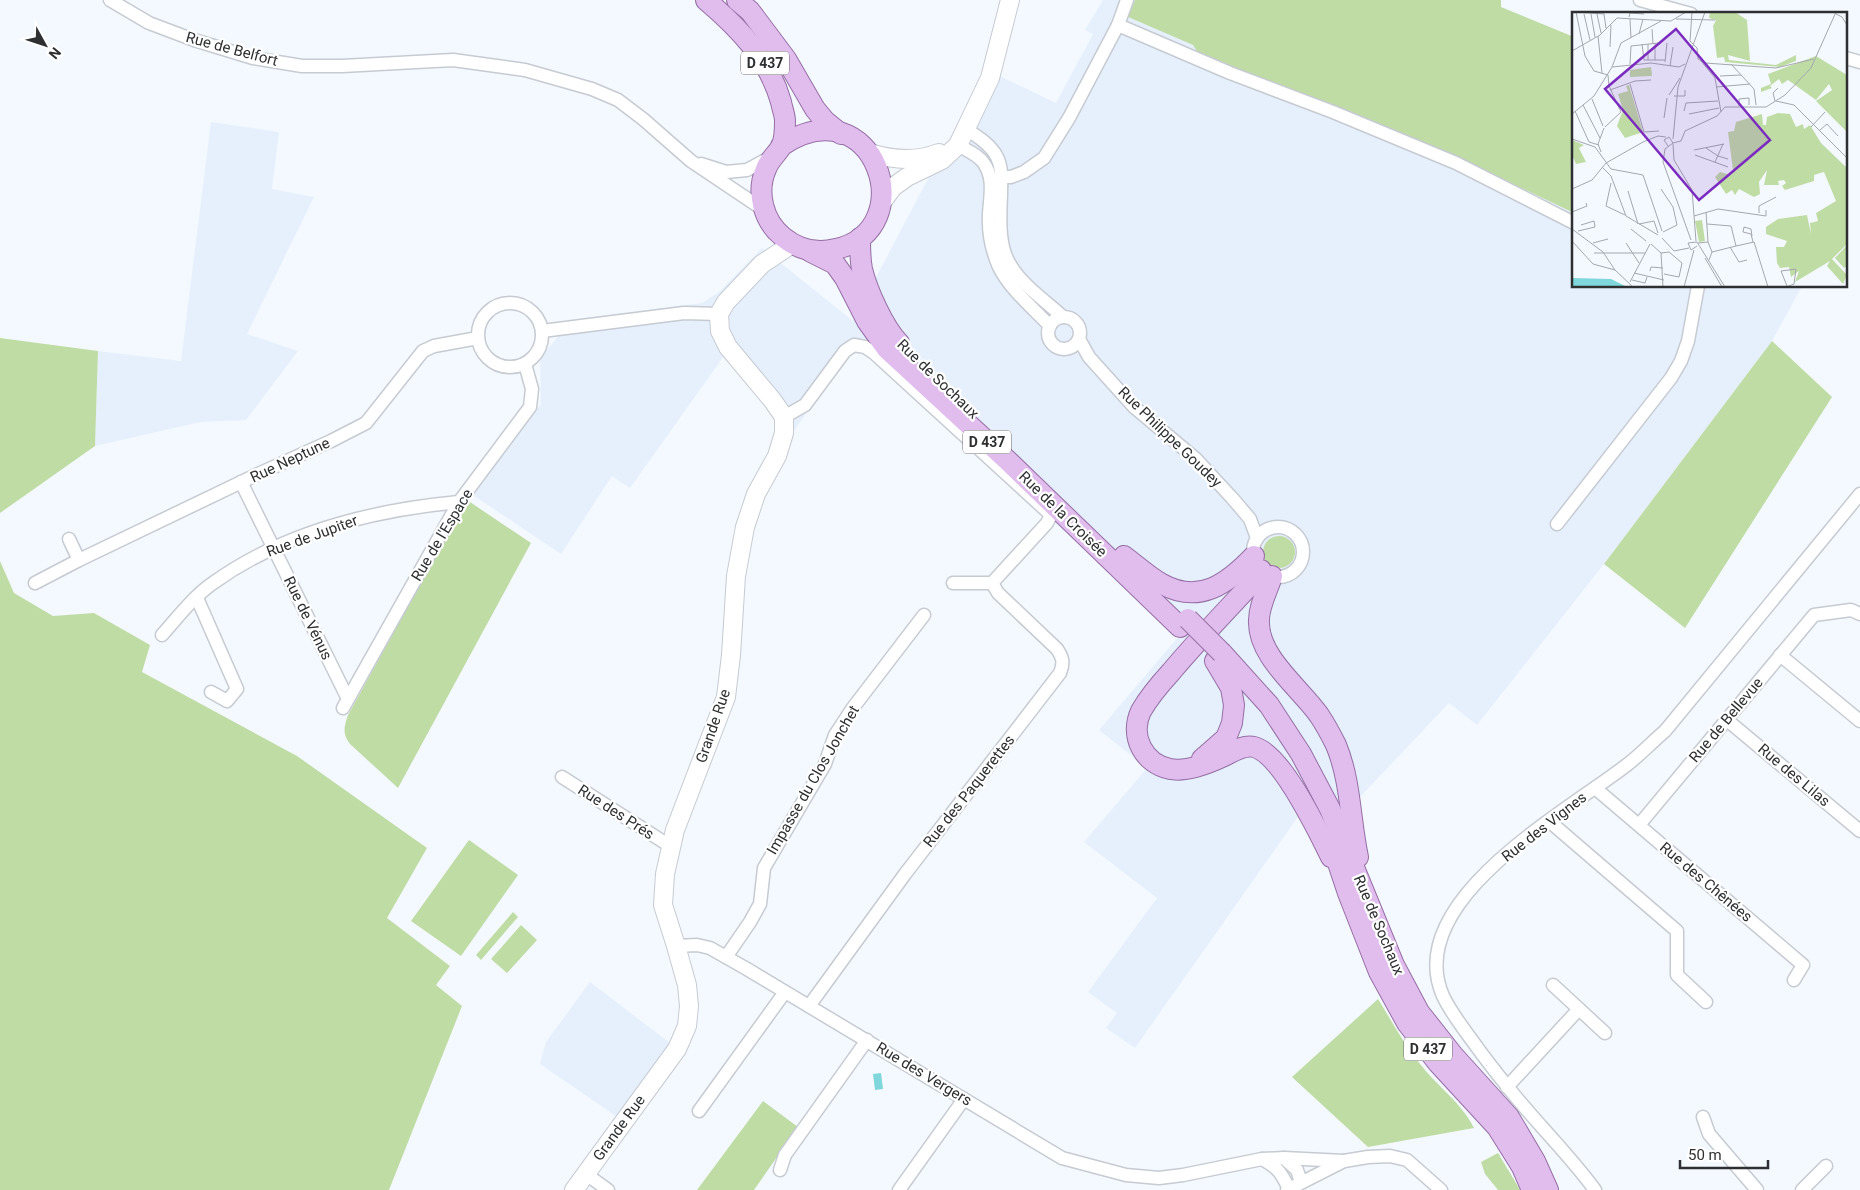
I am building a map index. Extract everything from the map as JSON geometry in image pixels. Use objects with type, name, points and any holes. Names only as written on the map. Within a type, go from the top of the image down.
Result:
[{"type":"main road","name":"D 437","points":[[706,0],[749,40],[765,65],[778,93],[785,118],[785,130],[776,152]]},
{"type":"main road","name":"D 437","points":[[737,0],[750,11],[786,59],[815,109],[825,121],[841,134]]},
{"type":"main road","points":[[813,131],[831,131],[841,134],[859,142],[870,153],[877,164],[883,189],[882,202],[874,222],[860,238],[844,248],[826,252],[800,247],[778,233],[767,216],[762,197],[762,183],[765,170],[776,152],[796,136],[813,131]]},
{"type":"main road","name":"Rue de Sochaux","points":[[860,238],[862,270],[876,307],[896,340],[1026,461],[1124,556],[1184,623]]},
{"type":"main road","name":"Rue de la Croisée","points":[[800,247],[835,264],[846,278],[867,321],[887,349],[1184,623]]},
{"type":"main road","points":[[1124,556],[1162,584],[1180,591],[1197,592],[1219,586],[1261,560]]},
{"type":"main road","points":[[1261,560],[1253,582],[1188,652],[1152,694],[1140,712],[1137,724],[1139,745],[1146,756],[1158,766],[1173,770],[1191,768],[1244,747],[1253,747],[1275,760],[1356,893]]},
{"type":"main road","points":[[1261,560],[1258,621],[1261,641],[1285,675],[1319,715],[1335,744],[1345,772],[1357,854],[1356,893]]},
{"type":"main road","name":"D 437","points":[[1184,623],[1218,657]]},
{"type":"main road","points":[[1191,768],[1215,750],[1226,738],[1232,723],[1234,705],[1231,688],[1218,657]]},
{"type":"main road","name":"Rue de Sochaux","points":[[1218,657],[1269,705],[1301,754],[1330,810],[1379,972],[1407,1023],[1438,1062],[1497,1127],[1522,1167],[1532,1190]]},
{"type":"main road","name":"Rue de Sochaux","points":[[1218,657],[1272,730],[1311,797],[1356,893],[1419,1012],[1509,1117],[1535,1161],[1548,1190]]},
{"type":"street","name":"Rue de Belfort","points":[[110,0],[149,23],[194,40],[254,58],[302,66],[342,66],[452,60],[525,70],[592,89],[618,100],[691,161]]},
{"type":"street","points":[[882,202],[893,187],[907,177],[942,160],[958,145],[990,78],[1010,0]]},
{"type":"street","points":[[1001,177],[1024,172],[1044,158],[1069,118],[1118,25],[1127,0]]},
{"type":"street","points":[[1640,0],[1684,12]]},
{"type":"street","points":[[1118,25],[1230,73],[1332,112],[1456,163],[1572,222]]},
{"type":"street","points":[[966,129],[983,141],[997,157],[1001,177],[1003,244],[1010,266],[1022,280],[1063,317],[1077,323],[1080,331],[1075,343],[1060,349],[1051,342],[1048,332],[1050,326],[1057,319],[1063,317]]},
{"type":"street","points":[[870,153],[886,158],[913,160],[930,156],[958,145]]},
{"type":"street","points":[[958,145],[982,160],[988,170],[992,182],[989,215],[990,240],[999,266],[1005,277],[1050,326]]},
{"type":"street","points":[[691,161],[726,172],[747,170],[776,152]]},
{"type":"street","points":[[691,161],[767,216],[770,242],[762,264]]},
{"type":"street","points":[[800,247],[762,264],[726,302],[719,314],[720,331],[728,347],[784,417],[805,405],[845,351],[854,345],[865,346],[1049,513],[1050,517],[1047,523],[992,583],[953,583]]},
{"type":"street","points":[[1557,524],[1678,367],[1688,341],[1695,288]]},
{"type":"street","points":[[512,303],[523,306],[532,312],[542,331],[540,348],[535,355],[525,364],[516,367],[498,365],[484,354],[478,338],[479,327],[484,317],[491,309],[502,304],[512,303]]},
{"type":"street","points":[[542,331],[684,313],[719,314]]},
{"type":"street","name":"Rue Neptune","points":[[35,582],[366,423],[423,351],[434,346],[478,338]]},
{"type":"street","name":"Rue Philippe Goudey","points":[[1075,343],[1134,407],[1196,459],[1250,519],[1271,528]]},
{"type":"street","name":"Rue de l'Espace","points":[[346,703],[459,502],[530,407],[532,389],[525,364]]},
{"type":"street","name":"Grande Rue","points":[[574,1190],[677,1049],[687,1026],[689,1006],[687,985],[663,905],[662,892],[670,846],[675,830],[726,697],[740,552],[745,527],[756,494],[779,448],[784,433],[784,417]]},
{"type":"street","name":"Rue de Vénus","points":[[241,482],[346,703]]},
{"type":"street","name":"Rue des Vignes","points":[[1595,1190],[1580,1169],[1507,1087],[1464,1030],[1443,996],[1437,972],[1438,947],[1444,928],[1458,905],[1477,882],[1517,846],[1628,764],[1664,731],[1860,494]]},
{"type":"street","name":"Rue de Jupiter","points":[[162,634],[212,584],[273,547],[336,525],[376,514],[459,502]]},
{"type":"street","name":"Rue Philippe Goudey","points":[[1250,519],[1261,560]]},
{"type":"street","points":[[1280,527],[1288,529],[1295,533],[1300,540],[1303,556],[1300,564],[1293,572],[1280,577],[1261,560],[1261,534],[1271,528],[1280,527]]},
{"type":"street","points":[[69,539],[80,560]]},
{"type":"street","name":"Rue des Paquerettes","points":[[809,1006],[905,874],[1060,673],[1063,666],[1063,658],[1058,649],[998,593],[992,583]]},
{"type":"street","points":[[197,598],[237,689],[227,701],[211,692]]},
{"type":"street","name":"Rue de Bellevue","points":[[1639,825],[1814,615],[1852,610],[1860,614]]},
{"type":"street","name":"Impasse du Clos Jonchet","points":[[726,957],[760,904],[764,868],[825,764],[836,735],[852,709],[924,615]]},
{"type":"street","points":[[1780,655],[1860,721]]},
{"type":"street","name":"Rue des Lilas","points":[[1727,720],[1860,831]]},
{"type":"street","name":"Rue des Prés","points":[[562,777],[670,846]]},
{"type":"street","name":"Rue des Chênées","points":[[1595,788],[1803,965],[1794,980]]},
{"type":"street","points":[[1549,821],[1677,931],[1677,975],[1706,1002]]},
{"type":"street","name":"Rue des Vergers","points":[[676,946],[697,945],[710,948],[1062,1158],[1126,1176],[1159,1178],[1262,1158],[1344,1161]]},
{"type":"street","points":[[1554,986],[1605,1033]]},
{"type":"street","points":[[699,1111],[785,992]]},
{"type":"street","points":[[1507,1087],[1579,1009]]},
{"type":"street","points":[[780,1170],[785,1155],[867,1040]]},
{"type":"street","points":[[899,1190],[964,1099]]},
{"type":"street","points":[[1703,1117],[1709,1134],[1757,1190]]},
{"type":"street","points":[[1262,1158],[1276,1167],[1283,1176],[1288,1190],[1344,1161],[1390,1156],[1407,1160],[1441,1190]]},
{"type":"street","points":[[1284,1158],[1297,1170],[1302,1182]]},
{"type":"street","points":[[1802,1190],[1826,1166]]},
{"type":"street","points":[[586,1174],[608,1190]]},
{"type":"shaded area","points":[[1103,0],[1135,0],[1128,17],[1454,156],[1572,212],[1572,288],[1801,288],[1772,341],[1604,564],[1477,725],[1449,703],[1359,798],[1300,814],[1135,1048],[1106,1028],[1117,1013],[1088,992],[1157,898],[1084,842],[1147,768],[1099,730],[1179,636],[857,341],[791,435],[724,356],[630,488],[612,476],[561,554],[473,495],[541,404],[540,359],[571,320],[702,303],[719,292],[762,248],[853,321],[978,84],[983,68],[1056,103],[1093,34],[1085,30]]},
{"type":"shaded area","points":[[211,122],[279,132],[272,189],[314,197],[247,334],[298,351],[246,420],[201,422],[95,446],[98,351],[181,361]]},
{"type":"shaded area","points":[[590,982],[670,1043],[616,1116],[540,1064],[546,1042]]},
{"type":"green space","points":[[1135,0],[1501,0],[1501,7],[1572,36],[1572,212],[1454,156],[1198,53],[1193,45],[1128,17]]},
{"type":"green space","points":[[0,338],[98,351],[95,446],[0,513]]},
{"type":"green space","points":[[1772,341],[1832,397],[1685,628],[1604,564]]},
{"type":"green space","points":[[467,500],[531,543],[398,788],[350,744],[344,730],[348,715]]},
{"type":"green space","points":[[1279,536],[1285,537],[1290,541],[1294,546],[1294,558],[1290,563],[1285,567],[1279,568],[1273,567],[1268,563],[1264,558],[1263,552],[1264,546],[1268,541],[1273,537]]},
{"type":"green space","points":[[0,561],[14,593],[53,616],[94,613],[150,645],[142,672],[297,756],[427,848],[387,918],[450,966],[436,985],[462,1006],[389,1190],[0,1190]]},
{"type":"green space","points":[[469,840],[518,875],[461,956],[411,921]]},
{"type":"green space","points":[[513,912],[518,917],[481,960],[476,955]]},
{"type":"green space","points":[[521,925],[537,940],[507,973],[491,959]]},
{"type":"green space","points":[[1378,999],[1418,1062],[1464,1112],[1474,1128],[1368,1147],[1292,1077]]},
{"type":"green space","points":[[763,1101],[798,1127],[754,1190],[697,1190]]},
{"type":"green space","points":[[1498,1153],[1520,1190],[1498,1190],[1485,1174],[1481,1162]]},
{"type":"water","points":[[881,1073],[883,1089],[875,1090],[873,1074]]}]
